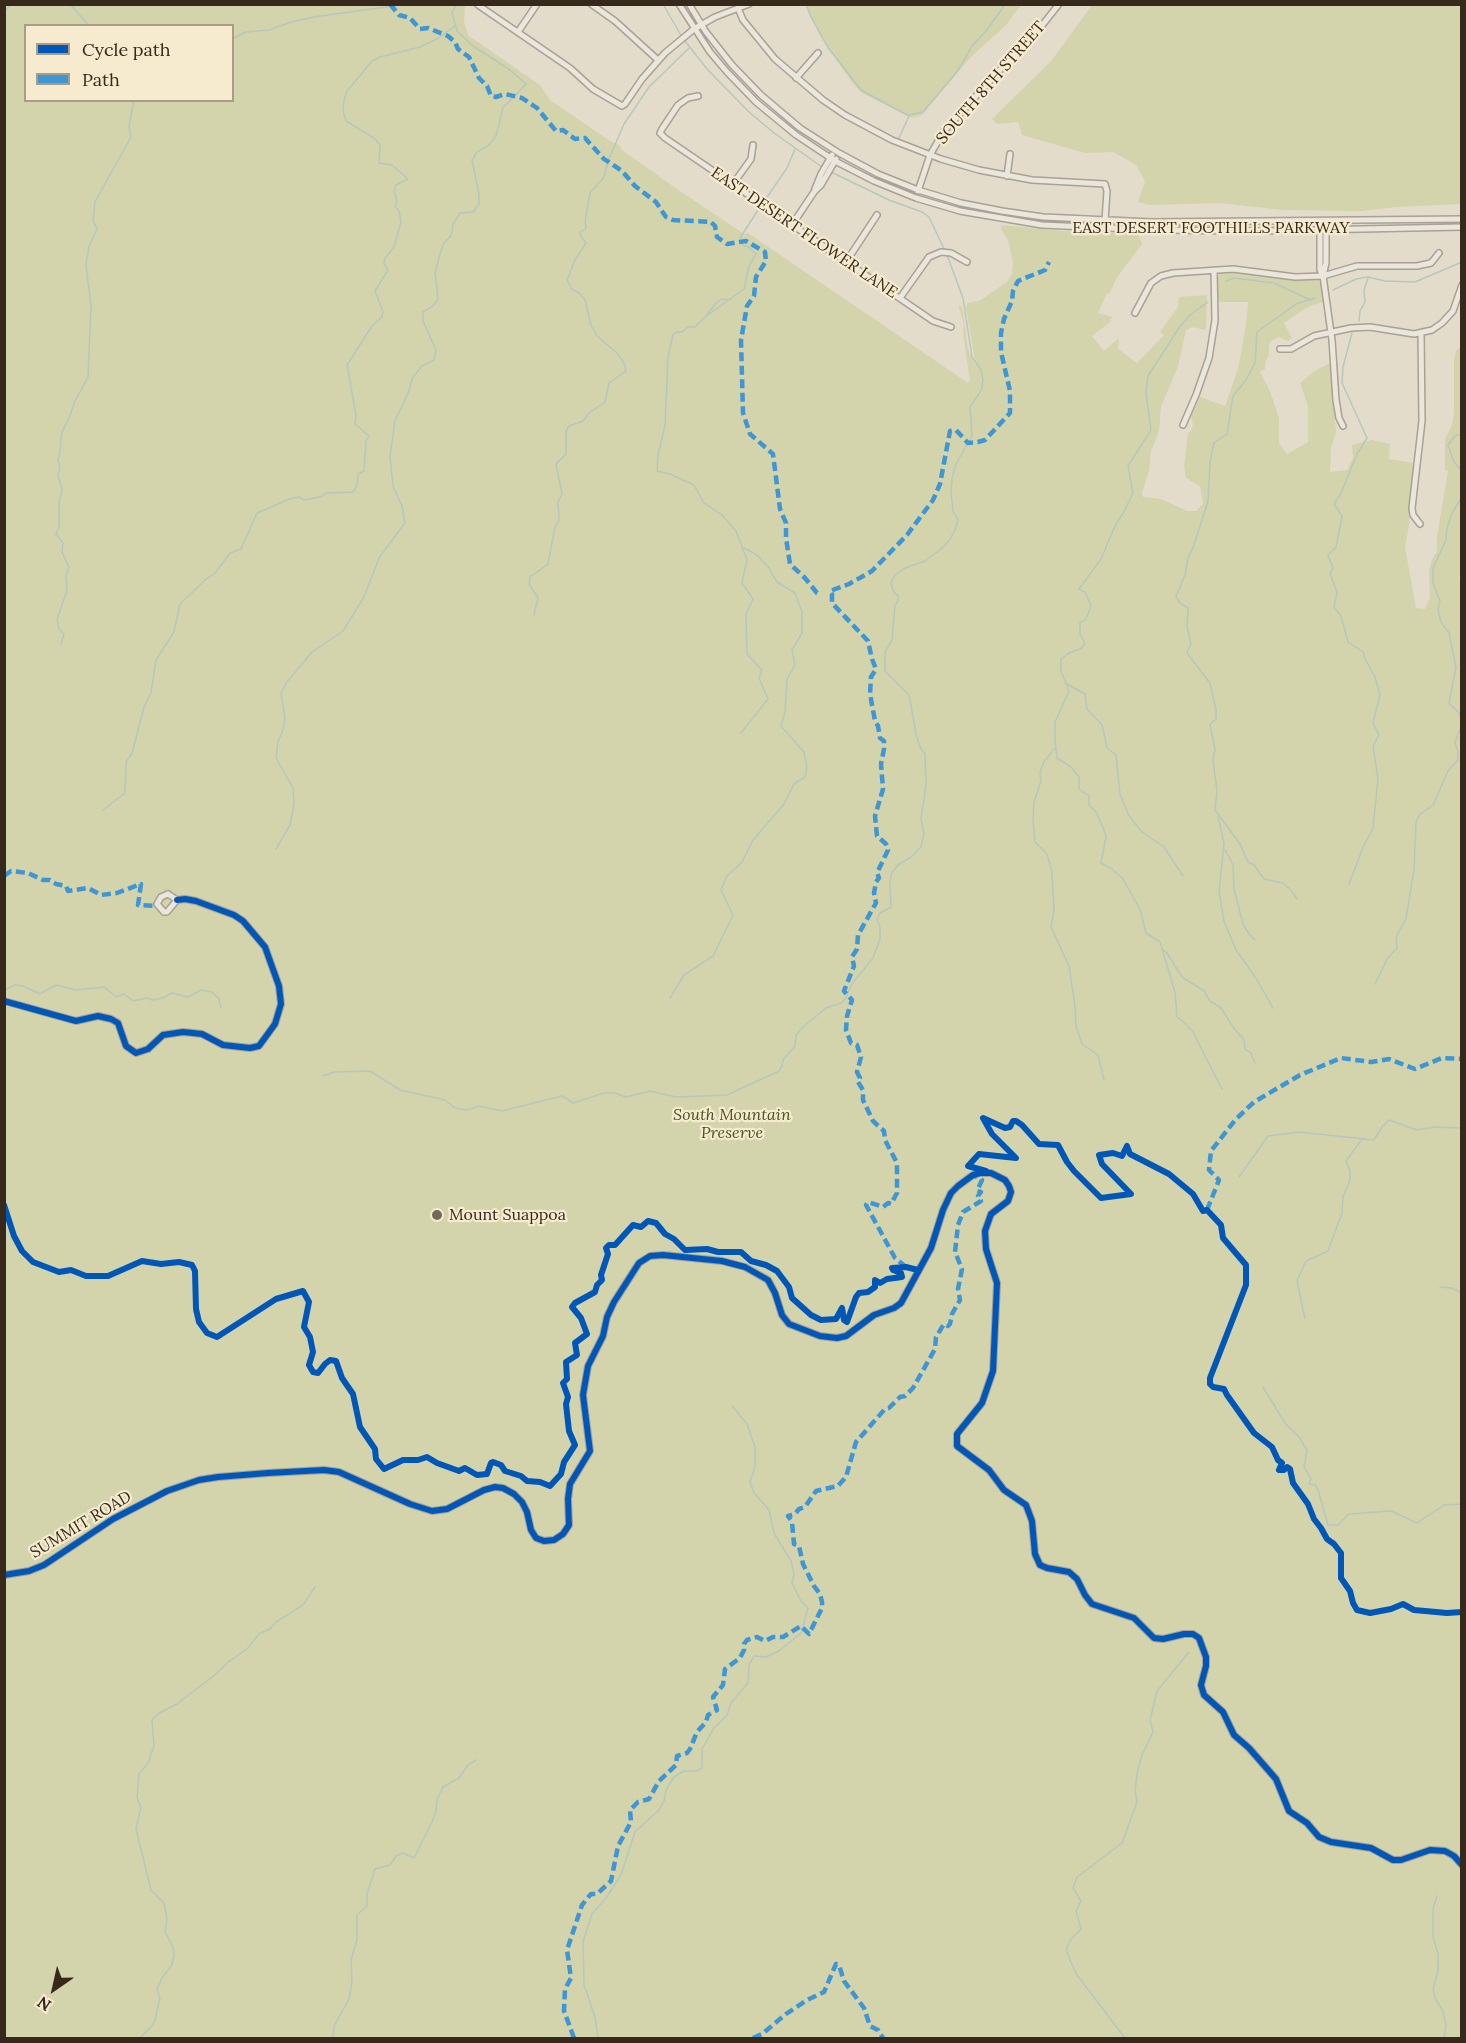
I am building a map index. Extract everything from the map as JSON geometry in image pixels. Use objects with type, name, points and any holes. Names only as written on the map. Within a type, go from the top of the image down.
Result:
[{"type":"street","points":[[518,32],[537,4]]},
{"type":"street","points":[[591,4],[615,21],[658,60]]},
{"type":"street","name":"EAST DESERT FOOTHILLS PARKWAY","points":[[679,4],[710,52],[778,122],[833,159],[874,181],[916,198],[960,211],[1016,222],[1194,231],[1461,227]]},
{"type":"street","name":"EAST DESERT FOOTHILLS PARKWAY","points":[[689,4],[732,65],[755,89],[800,128],[836,152],[878,174],[918,190],[961,203],[1053,218],[1194,223],[1461,219]]},
{"type":"street","points":[[478,5],[570,68],[593,89],[621,106],[625,104],[658,60],[694,28],[749,4]]},
{"type":"street","name":"SOUTH 8TH STREET","points":[[916,198],[930,155],[944,132],[1025,46],[1059,4]]},
{"type":"street","points":[[738,8],[743,20],[766,50],[796,78],[823,100],[892,140],[930,155],[1006,176],[1032,180],[1105,184],[1107,191],[1104,228]]},
{"type":"street","points":[[796,78],[818,53]]},
{"type":"street","points":[[749,94],[755,89]]},
{"type":"street","name":"EAST DESERT FLOWER LANE","points":[[698,96],[688,98],[678,105],[660,134],[933,321],[951,327]]},
{"type":"street","points":[[734,184],[751,159],[753,145]]},
{"type":"street","points":[[792,225],[814,192],[836,152]]},
{"type":"street","points":[[1006,176],[1010,154]]},
{"type":"street","points":[[846,262],[877,215]]},
{"type":"street","points":[[1323,221],[1320,270],[1323,276],[1330,332],[1336,400],[1343,426]]},
{"type":"street","points":[[900,298],[929,257],[941,252],[967,262]]},
{"type":"street","points":[[1135,313],[1147,288],[1161,276],[1173,273],[1248,270],[1294,277],[1323,276],[1357,266],[1417,266],[1431,263],[1439,253]]},
{"type":"street","points":[[1322,256],[1326,270],[1323,276]]},
{"type":"street","points":[[1183,425],[1209,358],[1215,320],[1214,270]]},
{"type":"street","points":[[1280,349],[1291,349],[1314,336],[1360,326],[1403,333],[1420,333],[1437,327],[1449,316],[1456,303],[1461,285]]},
{"type":"street","points":[[1420,333],[1422,421],[1412,508],[1413,515],[1420,524]]},
{"type":"street","points":[[4,1001],[75,1021],[98,1016],[111,1019],[118,1023],[126,1046],[136,1053],[148,1049],[163,1035],[183,1032],[202,1034],[224,1045],[250,1048],[259,1046],[275,1024],[281,1004],[279,986],[265,947],[243,921],[234,915],[196,901],[177,900]]},
{"type":"street","name":"SUMMIT ROAD","points":[[4,1575],[29,1571],[44,1565],[113,1519],[167,1491],[199,1480],[248,1474],[339,1472],[432,1512],[447,1509],[484,1490],[495,1487],[503,1488],[522,1502],[534,1535],[544,1541],[554,1540],[563,1534],[569,1525],[570,1484],[590,1451],[583,1395],[588,1365],[603,1336],[606,1317],[639,1263],[650,1256],[663,1255],[722,1261],[745,1267],[768,1280],[782,1315],[789,1324],[820,1336],[837,1338],[846,1336],[874,1316],[901,1303],[931,1248],[951,1193],[973,1175],[983,1172],[991,1173],[1005,1180],[1011,1192],[1008,1201],[991,1215],[985,1231],[986,1249],[997,1282],[993,1371],[982,1403],[957,1434],[957,1446],[989,1470],[1005,1490],[1026,1505],[1032,1517],[1035,1554],[1040,1565],[1070,1572],[1077,1579],[1092,1604],[1134,1618],[1154,1638],[1163,1639],[1193,1634],[1199,1638],[1206,1657],[1201,1685],[1204,1695],[1223,1712],[1234,1735],[1274,1776],[1288,1811],[1307,1823],[1319,1837],[1331,1842],[1371,1848],[1393,1860],[1401,1860],[1430,1850],[1445,1851],[1461,1865]]},
{"type":"green space","name":"South Mountain Preserve","points":[[5,5],[465,5],[464,23],[469,36],[540,85],[550,100],[619,145],[622,150],[677,189],[744,234],[748,233],[968,383],[970,381],[963,333],[964,324],[958,305],[963,311],[968,349],[976,367],[966,307],[967,303],[979,301],[1007,282],[1012,274],[1013,263],[1008,240],[1001,225],[1061,231],[1138,234],[1142,244],[1118,276],[1109,294],[1107,293],[1098,313],[1112,317],[1110,322],[1092,336],[1104,351],[1119,338],[1118,349],[1137,363],[1164,335],[1160,332],[1178,307],[1179,297],[1207,295],[1206,330],[1192,327],[1186,330],[1178,366],[1161,407],[1159,431],[1151,451],[1149,471],[1142,493],[1143,497],[1161,499],[1187,511],[1196,511],[1203,504],[1200,486],[1186,478],[1184,467],[1188,434],[1193,424],[1191,416],[1200,397],[1225,406],[1238,369],[1246,325],[1248,302],[1218,302],[1219,274],[1225,272],[1306,280],[1317,279],[1320,282],[1323,302],[1308,307],[1284,323],[1292,338],[1288,341],[1279,337],[1271,341],[1265,369],[1260,372],[1270,391],[1279,418],[1279,443],[1287,454],[1308,442],[1308,406],[1300,383],[1313,372],[1330,363],[1336,432],[1331,448],[1330,472],[1347,470],[1353,458],[1352,445],[1372,440],[1390,444],[1389,459],[1414,463],[1405,547],[1416,608],[1425,609],[1430,598],[1429,570],[1437,552],[1437,536],[1448,471],[1445,470],[1445,439],[1452,425],[1454,413],[1454,360],[1456,351],[1461,346],[1462,570],[1459,579],[1462,584],[1461,2038],[5,2038]]},
{"type":"green space","points":[[805,5],[1021,5],[1006,25],[970,58],[922,115],[912,118],[862,93],[854,85],[820,36]]},
{"type":"green space","points":[[1092,5],[1461,5],[1461,204],[1361,211],[1283,210],[1220,203],[1150,205],[1138,202],[1145,181],[1136,165],[1113,152],[1085,153],[1022,135],[1018,122],[997,124],[992,119],[1052,60]]},
{"type":"waterway","points":[[4,12],[12,4]]},
{"type":"waterway","points":[[67,4],[72,6],[87,24]]},
{"type":"waterway","points":[[234,38],[246,32],[269,30],[314,17],[407,4]]},
{"type":"waterway","points":[[276,849],[290,825],[294,804],[293,788],[276,758],[285,719],[281,693],[287,682],[312,652],[343,631],[364,597],[379,558],[405,523],[402,506],[393,486],[390,457],[395,421],[413,377],[422,366],[434,360],[436,350],[423,321],[423,312],[433,306],[438,299],[435,273],[444,243],[451,236],[453,224],[460,213],[473,212],[479,204],[472,160],[477,152],[489,145],[496,136],[503,108],[526,84],[510,70],[473,46],[457,31],[452,13],[456,4]]},
{"type":"waterway","points":[[663,4],[682,37]]},
{"type":"waterway","points":[[806,4],[829,49],[861,90],[909,116],[899,138]]},
{"type":"waterway","points":[[909,115],[923,112],[955,74],[972,46],[986,31],[1004,4]]},
{"type":"waterway","points":[[103,810],[125,793],[126,762],[132,753],[144,707],[151,693],[156,660],[174,632],[180,604],[215,573],[230,553],[241,549],[257,513],[292,498],[299,497],[304,500],[320,497],[326,493],[353,492],[357,485],[358,474],[364,471],[366,441],[369,436],[355,424],[356,415],[347,365],[372,326],[382,317],[383,312],[375,291],[388,270],[384,264],[385,258],[394,247],[401,222],[399,211],[395,207],[397,201],[394,191],[396,185],[408,179],[392,165],[379,163],[380,145],[374,138],[346,121],[343,111],[344,100],[347,91],[372,61],[420,47],[437,39],[455,26]]},
{"type":"waterway","points":[[685,41],[707,69],[749,112],[822,167]]},
{"type":"waterway","points":[[534,615],[538,598],[529,584],[530,577],[548,564],[555,527],[559,520],[558,502],[562,494],[556,464],[566,454],[566,431],[569,426],[583,421],[589,413],[605,402],[609,383],[626,371],[617,353],[597,336],[591,325],[585,300],[572,289],[567,280],[575,260],[586,243],[579,233],[586,228],[590,193],[604,177],[608,161],[624,124],[649,87],[689,48]]},
{"type":"waterway","points":[[61,644],[64,634],[59,629],[57,619],[67,591],[66,576],[69,567],[62,552],[63,543],[56,534],[59,527],[59,503],[62,490],[58,475],[60,467],[58,460],[62,432],[88,377],[91,306],[86,265],[89,246],[97,229],[93,221],[95,202],[131,137],[129,126],[134,102]]},
{"type":"waterway","points":[[763,203],[787,168],[795,149]]},
{"type":"waterway","points":[[831,172],[889,200],[922,212],[929,217],[945,251]]},
{"type":"waterway","points":[[741,733],[768,699],[759,678],[762,670],[747,654],[746,614],[753,599],[742,583],[747,560],[736,531],[722,515],[704,503],[694,485],[657,471],[658,455],[665,426],[668,356],[673,335],[688,327],[695,327],[744,289],[749,266],[756,254],[749,247],[744,246],[740,238],[760,207]]},
{"type":"waterway","points":[[323,1076],[334,1072],[370,1071],[400,1090],[445,1100],[455,1108],[467,1110],[479,1106],[502,1111],[562,1096],[573,1103],[604,1093],[626,1097],[650,1091],[676,1097],[727,1095],[779,1071],[783,1060],[795,1046],[796,1035],[803,1027],[826,1008],[841,1003],[846,998],[851,985],[873,958],[880,939],[880,927],[877,920],[880,913],[891,907],[891,874],[898,865],[921,847],[924,834],[921,819],[926,785],[925,754],[916,734],[909,695],[885,671],[885,652],[892,640],[895,605],[898,601],[898,596],[893,591],[891,583],[895,575],[905,568],[925,561],[949,541],[955,530],[958,520],[953,511],[952,478],[956,464],[972,436],[970,407],[982,389],[981,370],[972,357],[963,298],[947,255]]},
{"type":"waterway","points":[[1333,290],[1356,279],[1368,277],[1385,281],[1415,282],[1462,262]]},
{"type":"waterway","points":[[1226,281],[1234,278],[1274,283],[1308,299]]},
{"type":"waterway","points":[[1359,321],[1360,311],[1365,302],[1364,290],[1368,278]]},
{"type":"waterway","points":[[1297,899],[1283,883],[1264,879],[1254,865],[1248,862],[1240,844],[1215,810],[1217,791],[1213,760],[1215,749],[1210,724],[1216,719],[1216,710],[1210,683],[1187,653],[1191,644],[1187,627],[1188,608],[1176,597],[1208,501],[1210,462],[1214,443],[1227,434],[1233,396],[1246,380],[1255,363],[1257,332],[1296,304],[1315,298]]},
{"type":"waterway","points":[[706,316],[716,303],[722,299],[729,300]]},
{"type":"waterway","points":[[1208,302],[1191,314],[1179,328],[1148,376],[1146,393],[1151,430],[1128,466],[1133,493],[1101,559],[1079,589],[1085,592],[1091,606],[1086,619],[1080,623],[1080,634],[1085,643],[1082,648],[1061,659],[1061,671],[1069,691],[1055,722],[1055,740],[1057,758],[1071,767],[1079,777],[1079,789],[1089,796],[1089,805],[1096,812],[1103,827],[1106,837],[1101,863],[1123,879],[1140,909],[1146,933],[1160,942],[1175,992],[1177,1017],[1193,1032],[1222,1089]]},
{"type":"waterway","points":[[1349,884],[1373,828],[1378,779],[1373,746],[1379,735],[1373,723],[1380,695],[1375,677],[1363,652],[1348,642],[1341,616],[1334,607],[1337,592],[1330,574],[1333,568],[1328,555],[1336,547],[1342,516],[1334,504],[1367,438],[1342,383],[1343,367],[1352,333]]},
{"type":"waterway","points":[[1462,434],[1455,436],[1448,445],[1454,462],[1462,471]]},
{"type":"waterway","points":[[1462,497],[1452,513],[1446,540],[1433,568],[1433,583],[1440,601],[1438,609],[1441,622],[1449,633],[1456,667],[1449,703],[1462,720]]},
{"type":"waterway","points":[[670,998],[684,975],[713,956],[733,915],[721,890],[727,876],[742,862],[753,840],[784,804],[794,784],[805,777],[807,768],[804,752],[781,726],[785,712],[787,679],[795,665],[792,650],[802,633],[802,612],[795,593],[777,582],[769,568],[757,555],[744,548]]},
{"type":"waterway","points":[[1065,683],[1085,694],[1087,709],[1102,725],[1107,748],[1116,755],[1120,794],[1129,816],[1142,832],[1164,847],[1183,876]]},
{"type":"waterway","points":[[1375,984],[1387,959],[1397,948],[1396,937],[1406,919],[1414,869],[1416,823],[1419,815],[1433,805],[1448,771],[1458,760],[1455,742],[1462,725]]},
{"type":"waterway","points":[[1055,748],[1044,762],[1040,772],[1041,781],[1034,802],[1035,842],[1047,854],[1052,872],[1054,911],[1051,927],[1069,966],[1076,1026],[1082,1044],[1098,1055],[1104,1080]]},
{"type":"waterway","points":[[1218,817],[1224,843],[1219,892],[1224,921],[1236,950],[1273,1008]]},
{"type":"waterway","points":[[1225,850],[1233,864],[1234,889],[1243,924],[1255,940]]},
{"type":"waterway","points":[[1162,949],[1182,977],[1204,991],[1210,1001],[1221,1008],[1244,1040],[1245,1049],[1251,1053],[1255,1063]]},
{"type":"waterway","points":[[4,990],[15,985],[40,994],[56,985],[76,990],[104,987],[116,997],[124,994],[133,1001],[163,998],[172,993],[188,997],[201,990],[212,992],[219,999],[221,1008]]},
{"type":"waterway","points":[[1239,1177],[1268,1136],[1299,1132],[1374,1140],[1389,1120],[1417,1130],[1434,1127],[1462,1128]]},
{"type":"waterway","points":[[1305,1318],[1297,1281],[1306,1261],[1328,1251],[1342,1213],[1343,1197],[1350,1180],[1350,1171],[1346,1161],[1362,1139]]},
{"type":"waterway","points":[[1440,1287],[1452,1288],[1462,1293]]},
{"type":"waterway","points":[[1263,1387],[1285,1423],[1299,1437],[1307,1450],[1304,1467],[1311,1479],[1309,1484],[1315,1485],[1318,1490],[1328,1525],[1338,1525],[1349,1514],[1391,1511],[1417,1523],[1444,1505],[1462,1504]]},
{"type":"waterway","points":[[598,2038],[595,2017],[584,1985],[583,1942],[592,1914],[621,1875],[635,1832],[659,1810],[666,1790],[674,1777],[684,1771],[697,1771],[702,1768],[702,1749],[714,1728],[727,1715],[731,1703],[748,1683],[749,1665],[754,1656],[766,1657],[779,1651],[801,1633],[808,1608],[801,1601],[792,1583],[794,1574],[791,1561],[774,1533],[769,1510],[754,1493],[750,1482],[755,1467],[755,1447],[747,1424],[732,1406]]},
{"type":"waterway","points":[[140,2038],[155,2020],[160,1998],[157,1989],[172,1965],[174,1955],[173,1947],[165,1932],[167,1919],[164,1903],[151,1890],[136,1829],[141,1807],[137,1798],[139,1774],[148,1763],[154,1746],[152,1720],[216,1674],[248,1648],[259,1634],[270,1629],[276,1622],[303,1605],[315,1587]]},
{"type":"waterway","points":[[1125,2038],[1077,1975],[1066,1949],[1081,1929],[1076,1911],[1081,1901],[1073,1888],[1077,1877],[1122,1843],[1137,1802],[1135,1791],[1137,1773],[1142,1755],[1153,1732],[1150,1720],[1157,1691],[1189,1652]]},
{"type":"waterway","points":[[333,2038],[334,2026],[349,1999],[352,1982],[351,1960],[357,1940],[357,1915],[367,1906],[367,1894],[375,1869],[390,1865],[396,1856],[403,1853],[414,1858],[432,1822],[437,1799],[443,1787],[459,1778],[468,1765],[476,1760]]},
{"type":"waterway","points":[[1437,1896],[1433,1909],[1433,1937],[1438,1954],[1438,1971],[1433,1989],[1435,1998],[1443,2011],[1446,2025],[1444,2038]]},
{"type":"marked path","points":[[390,4],[399,15],[410,18],[420,29],[428,28],[448,36],[455,42],[458,49],[469,57],[491,96],[505,94],[522,98],[537,108],[556,131],[563,130],[575,139],[585,138],[604,159],[622,171],[635,186],[656,202],[666,217],[673,220],[711,222],[715,226],[717,237],[727,244],[746,241],[765,252],[766,261],[756,277],[754,296],[747,306],[741,340],[743,413],[750,434],[773,454],[780,509],[786,523],[790,564],[821,595]]},
{"type":"marked path","points":[[906,1267],[895,1258],[866,1205],[868,1202],[883,1207],[888,1203],[891,1204],[897,1193],[897,1163],[885,1140],[884,1131],[873,1121],[863,1100],[863,1090],[858,1082],[860,1078],[857,1072],[861,1057],[857,1045],[851,1043],[846,1030],[852,1000],[844,991],[854,966],[852,957],[857,949],[858,935],[876,903],[874,893],[879,878],[877,873],[888,850],[886,844],[877,836],[875,816],[883,789],[881,764],[884,749],[884,741],[880,738],[870,694],[871,677],[876,669],[868,641],[832,603],[830,591],[849,584],[872,571],[907,535],[933,500],[940,484],[950,431],[956,430],[968,443],[985,440],[1010,413],[1010,391],[1001,352],[1004,319],[1018,281],[1045,270],[1049,262]]},
{"type":"marked path","points":[[4,876],[11,871],[28,873],[66,886],[68,891],[88,888],[101,895],[117,893],[141,884],[138,905],[157,906]]},
{"type":"marked path","points":[[1207,1210],[1219,1180],[1209,1170],[1211,1151],[1236,1119],[1254,1102],[1300,1075],[1341,1058],[1371,1062],[1389,1059],[1415,1069],[1442,1058],[1462,1059]]},
{"type":"marked path","points":[[574,2038],[564,2011],[565,1989],[571,1978],[567,1950],[582,1905],[591,1894],[597,1894],[611,1881],[618,1846],[631,1822],[630,1810],[638,1802],[649,1799],[659,1781],[676,1765],[677,1756],[687,1753],[690,1749],[708,1715],[717,1710],[713,1697],[723,1685],[725,1669],[740,1658],[747,1640],[757,1637],[765,1641],[773,1637],[783,1637],[801,1626],[809,1634],[822,1608],[822,1602],[803,1564],[799,1546],[794,1544],[792,1522],[788,1516],[805,1507],[816,1491],[838,1486],[846,1477],[856,1442],[885,1409],[913,1388],[935,1349],[936,1337],[944,1324],[948,1326],[950,1324],[952,1314],[960,1300],[958,1289],[962,1269],[955,1252],[958,1225],[963,1212],[981,1201],[978,1196],[981,1192],[977,1191],[982,1180],[973,1175]]},
{"type":"marked path","points":[[753,2038],[762,2034],[807,2000],[824,1992],[836,1964],[839,1965],[844,1981],[864,2008],[870,2026],[878,2030],[883,2038]]},
{"type":"cycle path","points":[[4,1001],[76,1021],[98,1016],[111,1019],[118,1023],[126,1046],[136,1053],[148,1049],[163,1035],[183,1032],[202,1034],[223,1045],[250,1048],[259,1046],[275,1024],[281,1004],[279,986],[265,947],[243,921],[234,915],[196,901],[177,900]]},
{"type":"cycle path","points":[[986,1171],[968,1166],[979,1154],[1016,1158],[992,1134],[983,1118],[1005,1128],[1010,1127],[1013,1121],[1016,1121],[1039,1144],[1058,1145],[1074,1171],[1101,1198],[1131,1194],[1102,1164],[1099,1155],[1113,1153],[1122,1156],[1127,1146],[1130,1154],[1169,1174],[1193,1194],[1203,1211],[1207,1210],[1221,1225],[1223,1238],[1246,1265],[1246,1285],[1210,1378],[1210,1384],[1213,1387],[1224,1389],[1254,1433],[1272,1447],[1278,1460],[1282,1463],[1279,1470],[1287,1467],[1290,1469],[1293,1483],[1308,1504],[1314,1519],[1327,1539],[1341,1553],[1341,1578],[1350,1591],[1357,1610],[1370,1613],[1403,1604],[1414,1610],[1462,1612]]},
{"type":"cycle path","points":[[4,1575],[29,1571],[44,1565],[113,1519],[167,1491],[199,1480],[268,1473],[324,1470],[339,1472],[410,1504],[432,1511],[447,1509],[484,1490],[495,1487],[503,1488],[522,1502],[536,1538],[544,1541],[554,1540],[563,1534],[569,1525],[570,1484],[590,1451],[583,1395],[588,1366],[603,1336],[607,1317],[614,1302],[639,1263],[650,1256],[663,1255],[722,1261],[745,1267],[768,1280],[782,1315],[789,1324],[820,1336],[837,1338],[846,1336],[874,1315],[901,1303],[931,1248],[951,1193],[973,1175],[991,1173],[1005,1180],[1011,1192],[1008,1201],[991,1214],[985,1231],[986,1249],[997,1283],[993,1371],[982,1403],[957,1434],[957,1446],[989,1470],[1004,1490],[1026,1505],[1032,1521],[1035,1554],[1040,1565],[1069,1572],[1077,1579],[1092,1604],[1134,1618],[1154,1638],[1163,1639],[1184,1634],[1193,1634],[1199,1638],[1206,1657],[1201,1685],[1204,1695],[1223,1712],[1234,1735],[1249,1748],[1276,1779],[1289,1811],[1307,1823],[1319,1837],[1331,1842],[1371,1848],[1393,1860],[1401,1860],[1430,1850],[1445,1851],[1454,1856],[1462,1865]]},
{"type":"cycle path","points":[[4,1205],[14,1236],[22,1251],[33,1262],[59,1272],[71,1270],[86,1276],[108,1276],[142,1261],[161,1264],[179,1262],[192,1265],[195,1271],[196,1309],[199,1322],[207,1333],[217,1337],[276,1299],[303,1291],[309,1302],[304,1327],[310,1337],[313,1352],[309,1365],[313,1372],[318,1373],[330,1360],[336,1361],[342,1378],[353,1394],[360,1427],[375,1449],[376,1459],[384,1469],[403,1460],[418,1460],[427,1457],[459,1471],[465,1468],[477,1475],[487,1474],[493,1462],[501,1465],[505,1471],[521,1476],[527,1481],[550,1486],[561,1474],[564,1462],[575,1445],[569,1431],[566,1404],[568,1397],[563,1383],[567,1379],[566,1362],[577,1355],[575,1343],[587,1334],[581,1318],[572,1307],[595,1292],[602,1280],[601,1275],[608,1254],[606,1248],[609,1245],[615,1245],[633,1225],[641,1227],[648,1221],[656,1223],[665,1234],[685,1250],[741,1252],[751,1261],[777,1271],[789,1287],[792,1298],[811,1315],[821,1320],[836,1319],[842,1308],[844,1320],[847,1322],[856,1297],[859,1293],[868,1292],[875,1287],[875,1280],[880,1283],[887,1279],[902,1277],[901,1273],[892,1268],[906,1267],[918,1270]]},
{"type":"place","name":"Mount Suappoa","points":[[437,1215]]}]
